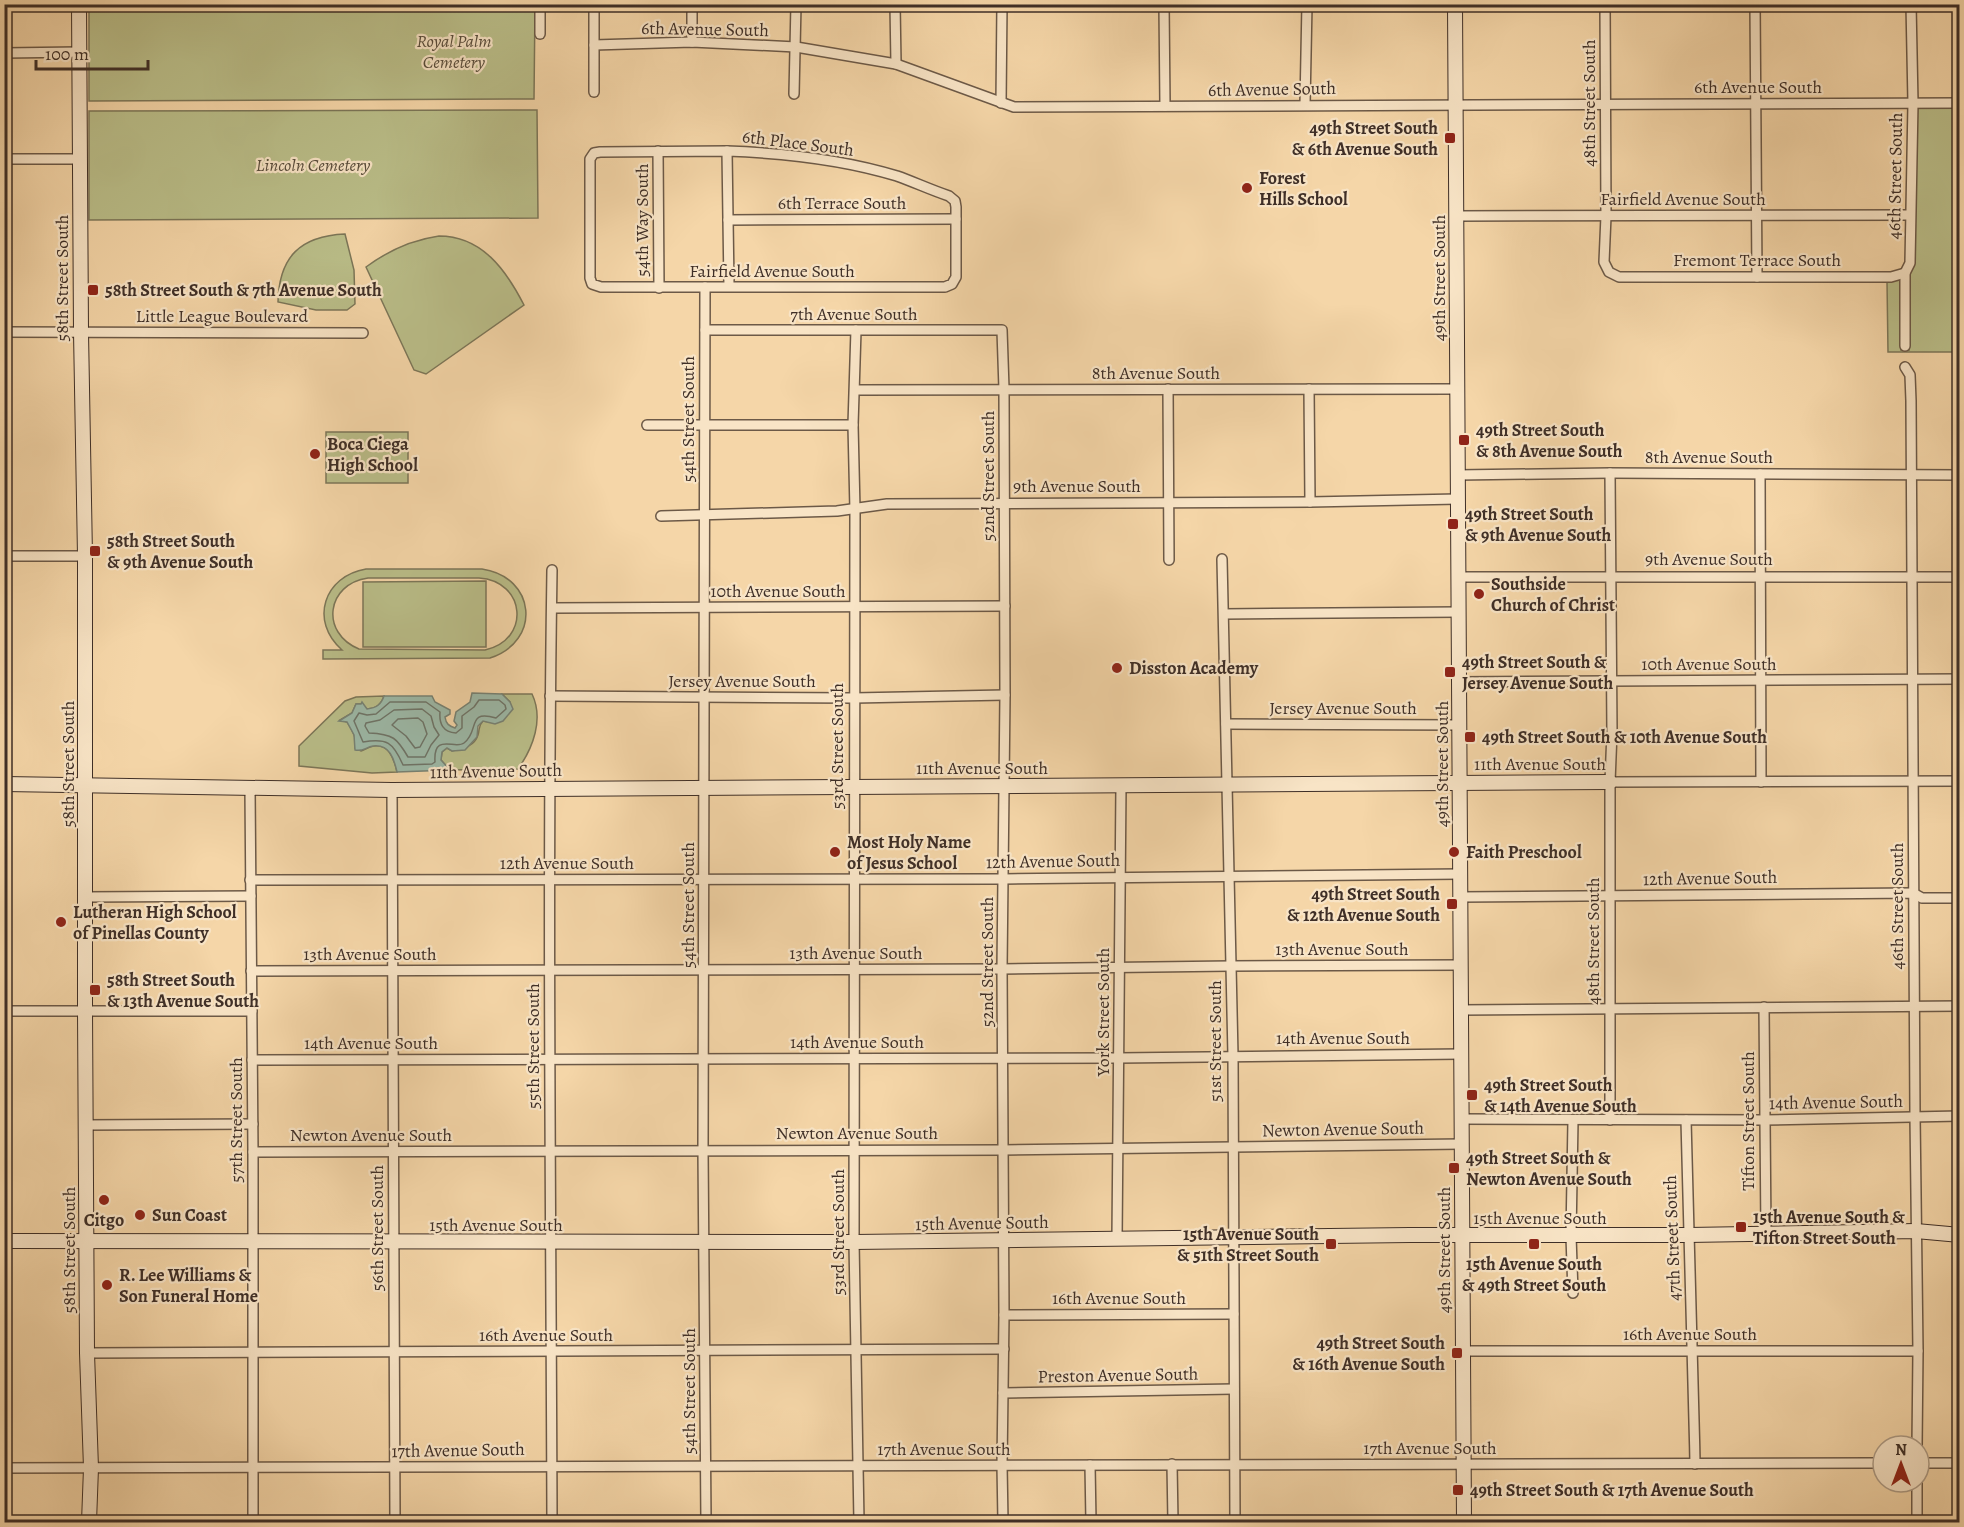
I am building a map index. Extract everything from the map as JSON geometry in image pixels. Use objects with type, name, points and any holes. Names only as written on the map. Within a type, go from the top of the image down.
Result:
[{"type":"street","name":"58th Street South","points":[[79,4],[85,556],[86,1241],[91,1468],[89,1522]]},
{"type":"street","points":[[540,4],[540,34]]},
{"type":"street","points":[[594,4],[594,92]]},
{"type":"street","points":[[692,4],[693,42]]},
{"type":"street","points":[[794,94],[796,4]]},
{"type":"street","points":[[895,4],[896,64]]},
{"type":"street","points":[[1001,104],[1002,4]]},
{"type":"street","points":[[1164,4],[1165,106]]},
{"type":"street","points":[[1305,104],[1307,4]]},
{"type":"street","name":"49th Street South","points":[[1455,4],[1464,1522]]},
{"type":"street","name":"48th Street South","points":[[1605,4],[1606,216],[1604,262],[1609,272]]},
{"type":"street","points":[[1755,4],[1757,277]]},
{"type":"street","name":"46th Street South","points":[[1905,346],[1905,273],[1910,263],[1913,103],[1911,4]]},
{"type":"street","name":"6th Avenue South","points":[[594,45],[693,42],[796,47],[896,64],[1014,107],[1959,103]]},
{"type":"street","points":[[4,53],[79,52]]},
{"type":"street","name":"54th Way South","points":[[658,152],[659,288]]},
{"type":"street","points":[[727,152],[729,286]]},
{"type":"street","name":"6th Place South","points":[[592,284],[590,278],[590,159],[594,153],[774,153],[849,165],[896,176],[949,196],[955,201],[956,219]]},
{"type":"street","points":[[4,159],[80,159]]},
{"type":"street","name":"Fairfield Avenue South","points":[[1457,216],[1910,215]]},
{"type":"street","name":"Fairfield Avenue South","points":[[592,284],[600,287],[659,288],[945,287],[952,284],[957,277],[956,219]]},
{"type":"street","name":"6th Terrace South","points":[[728,220],[956,219]]},
{"type":"street","name":"Fremont Terrace South","points":[[1609,272],[1619,277],[1890,277],[1905,273]]},
{"type":"street","name":"54th Street South","points":[[705,287],[703,1150],[706,1522]]},
{"type":"street","name":"7th Avenue South","points":[[705,330],[1002,330]]},
{"type":"street","name":"53rd Street South","points":[[856,330],[853,425],[855,510],[855,1350],[859,1522]]},
{"type":"street","name":"52nd Street South","points":[[1002,330],[1005,502],[1005,786],[1002,969],[1003,1522]]},
{"type":"street","points":[[4,332],[81,332]]},
{"type":"street","name":"Little League Boulevard","points":[[81,332],[363,333]]},
{"type":"street","name":"46th Street South","points":[[1905,367],[1910,375],[1912,475],[1917,1434]]},
{"type":"street","points":[[1168,389],[1169,560]]},
{"type":"street","points":[[1309,389],[1310,502]]},
{"type":"street","name":"8th Avenue South","points":[[855,390],[1458,389]]},
{"type":"street","points":[[646,425],[853,425]]},
{"type":"street","name":"48th Street South","points":[[1610,473],[1612,681],[1610,1120]]},
{"type":"street","name":"8th Avenue South","points":[[1458,475],[1610,473],[1959,475]]},
{"type":"street","points":[[1760,474],[1761,782]]},
{"type":"street","name":"9th Avenue South","points":[[661,516],[855,510],[888,504],[1458,499]]},
{"type":"street","points":[[4,556],[85,556]]},
{"type":"street","name":"51st Street South","points":[[1222,559],[1233,1056],[1235,1522]]},
{"type":"street","name":"55th Street South","points":[[552,570],[549,1243],[552,1522]]},
{"type":"street","name":"9th Avenue South","points":[[1459,577],[1761,575],[1959,577]]},
{"type":"street","name":"10th Avenue South","points":[[552,608],[1005,606]]},
{"type":"street","points":[[1224,614],[1459,612]]},
{"type":"street","name":"10th Avenue South","points":[[1459,682],[1959,679]]},
{"type":"street","name":"Jersey Avenue South","points":[[550,696],[854,698],[1005,695]]},
{"type":"street","name":"Jersey Avenue South","points":[[1226,724],[1460,724]]},
{"type":"street","name":"11th Avenue South","points":[[4,784],[392,790],[1460,782],[1959,781]]},
{"type":"street","name":"York Street South","points":[[1117,1239],[1121,785]]},
{"type":"street","name":"57th Street South","points":[[250,789],[253,1522]]},
{"type":"street","name":"56th Street South","points":[[392,790],[395,1522]]},
{"type":"street","name":"12th Avenue South","points":[[250,880],[1004,879],[1460,874]]},
{"type":"street","name":"12th Avenue South","points":[[1460,897],[1913,893],[1922,898],[1959,898]]},
{"type":"street","points":[[86,897],[251,896]]},
{"type":"street","name":"13th Avenue South","points":[[251,971],[855,970],[1461,965]]},
{"type":"street","points":[[1461,1010],[1959,1006]]},
{"type":"street","name":"Tifton Street South","points":[[1764,1007],[1766,1233]]},
{"type":"street","points":[[4,1011],[252,1011]]},
{"type":"street","name":"14th Avenue South","points":[[252,1059],[704,1060],[1461,1054]]},
{"type":"street","name":"14th Avenue South","points":[[1461,1119],[1764,1120],[1959,1116]]},
{"type":"street","points":[[1573,1120],[1571,1236],[1573,1293]]},
{"type":"street","name":"47th Street South","points":[[1686,1120],[1695,1464]]},
{"type":"street","points":[[86,1125],[253,1124]]},
{"type":"street","name":"Newton Avenue South","points":[[253,1152],[1003,1150],[1462,1144]]},
{"type":"street","name":"15th Avenue South","points":[[4,1241],[704,1243],[1916,1231],[1959,1235]]},
{"type":"street","name":"16th Avenue South","points":[[1004,1315],[1234,1314]]},
{"type":"street","name":"16th Avenue South","points":[[87,1353],[1004,1349]]},
{"type":"street","name":"16th Avenue South","points":[[1463,1351],[1918,1351]]},
{"type":"street","name":"Preston Avenue South","points":[[1003,1393],[1234,1389]]},
{"type":"street","name":"17th Avenue South","points":[[4,1468],[1871,1463]]},
{"type":"street","points":[[1931,1463],[1959,1463]]},
{"type":"street","points":[[1172,1464],[1173,1522]]},
{"type":"street","points":[[1090,1465],[1091,1522]]},
{"type":"street","points":[[1917,1494],[1917,1522]]},
{"type":"green space","name":"Royal Palm Cemetery","points":[[89,5],[535,5],[534,99],[89,101]]},
{"type":"green space","points":[[1959,107],[1959,352],[1888,352],[1887,281],[1901,279],[1901,350],[1909,350],[1908,277],[1910,274],[1917,108]]},
{"type":"green space","name":"Lincoln Cemetery","points":[[537,110],[538,218],[89,220],[89,111]]},
{"type":"green space","points":[[345,234],[354,270],[355,304],[347,310],[316,310],[278,302],[283,273],[295,252],[316,239]]},
{"type":"green space","points":[[439,236],[468,242],[491,257],[509,279],[524,305],[426,374],[414,370],[366,267],[401,247]]},
{"type":"green space","points":[[326,432],[408,432],[408,483],[326,483]]},
{"type":"green space","points":[[366,569],[482,569],[500,574],[513,584],[522,596],[526,610],[525,624],[518,638],[507,650],[490,658],[323,659],[323,650],[342,650],[326,626],[324,613],[326,601],[331,590],[352,573]],"holes":[[[368,578],[479,578],[495,582],[506,589],[514,599],[517,611],[516,624],[510,635],[500,644],[485,650],[359,649],[346,642],[338,632],[334,621],[333,610],[336,599],[343,589],[354,582]]]},
{"type":"green space","points":[[486,581],[486,647],[363,647],[363,582]]},
{"type":"green space","points":[[502,694],[532,694],[537,713],[532,743],[518,769],[450,770],[441,760],[442,752],[447,748],[452,751],[471,745],[483,721],[490,722],[510,702]]},
{"type":"green space","points":[[384,696],[380,704],[373,708],[367,709],[361,704],[356,704],[352,713],[340,720],[347,722],[353,731],[356,741],[355,748],[361,751],[381,746],[392,756],[397,772],[372,773],[299,766],[299,746],[345,701],[356,697]]},
{"type":"water","points":[[472,693],[502,694],[513,709],[503,721],[495,724],[483,721],[478,726],[477,737],[465,750],[452,751],[447,748],[442,752],[441,760],[450,770],[397,772],[393,758],[384,747],[373,746],[355,750],[354,735],[347,722],[339,721],[352,713],[356,704],[362,702],[367,709],[373,708],[380,704],[384,696],[432,696],[435,702],[450,710],[450,714],[445,719],[455,728],[457,725],[454,721],[456,712],[470,702]]},
{"type":"place","name":"49th Street South & 6th Avenue South","points":[[1450,138]]},
{"type":"place","name":"Forest Hills School","points":[[1247,188]]},
{"type":"place","name":"58th Street South & 7th Avenue South","points":[[93,290]]},
{"type":"place","name":"49th Street South & 8th Avenue South","points":[[1464,440]]},
{"type":"place","name":"Boca Ciega High School","points":[[315,454]]},
{"type":"place","name":"49th Street South & 9th Avenue South","points":[[1453,524]]},
{"type":"place","name":"58th Street South & 9th Avenue South","points":[[95,551]]},
{"type":"place","name":"Southside Church of Christ","points":[[1479,594]]},
{"type":"place","name":"Disston Academy","points":[[1117,668]]},
{"type":"place","name":"49th Street South & Jersey Avenue South","points":[[1450,672]]},
{"type":"place","name":"49th Street South & 10th Avenue South","points":[[1470,737]]},
{"type":"place","name":"Most Holy Name of Jesus School","points":[[835,852]]},
{"type":"place","name":"Faith Preschool","points":[[1454,852]]},
{"type":"place","name":"49th Street South & 12th Avenue South","points":[[1452,904]]},
{"type":"place","name":"Lutheran High School of Pinellas County","points":[[61,922]]},
{"type":"place","name":"58th Street South & 13th Avenue South","points":[[95,990]]},
{"type":"place","name":"49th Street South & 14th Avenue South","points":[[1472,1095]]},
{"type":"place","name":"49th Street South & Newton Avenue South","points":[[1454,1168]]},
{"type":"place","name":"Citgo","points":[[104,1200]]},
{"type":"place","name":"Sun Coast","points":[[140,1215]]},
{"type":"place","name":"15th Avenue South & Tifton Street South","points":[[1741,1227]]},
{"type":"place","name":"15th Avenue South & 51th Street South","points":[[1331,1244]]},
{"type":"place","name":"15th Avenue South & 49th Street South","points":[[1534,1244]]},
{"type":"place","name":"R. Lee Williams & Son Funeral Home","points":[[107,1285]]},
{"type":"place","name":"49th Street South & 16th Avenue South","points":[[1457,1353]]},
{"type":"place","name":"49th Street South & 17th Avenue South","points":[[1458,1490]]}]
